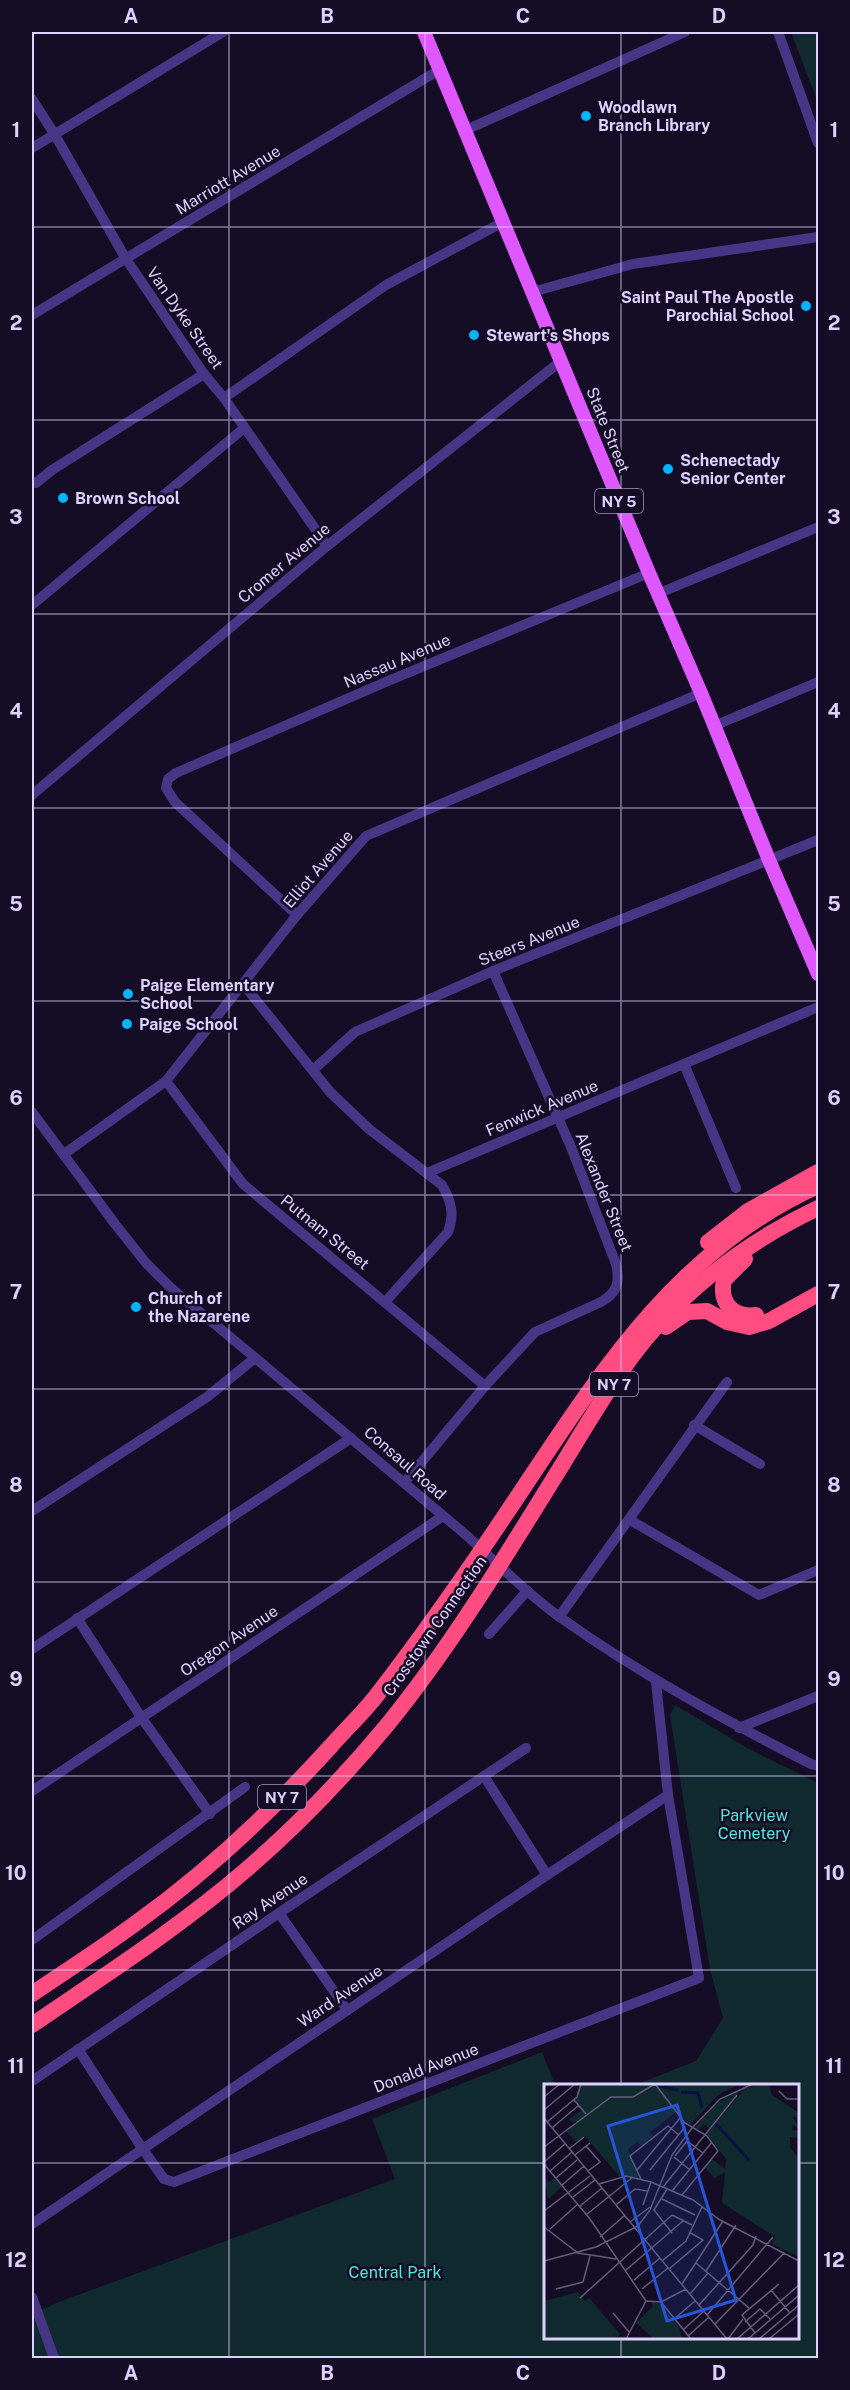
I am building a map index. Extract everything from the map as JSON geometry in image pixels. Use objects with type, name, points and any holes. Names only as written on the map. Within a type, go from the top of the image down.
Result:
[{"type":"highway","points":[[610,1361],[647,1304],[673,1274],[748,1211],[819,1172]]},
{"type":"highway","name":"Crosstown Connection","points":[[32,1994],[137,1922],[228,1850],[304,1776],[375,1697],[482,1549],[610,1361],[659,1301],[713,1251],[789,1199],[819,1186]]},
{"type":"highway","name":"Crosstown Connection","points":[[32,2025],[152,1943],[247,1869],[320,1800],[388,1724],[450,1642],[628,1363],[671,1311],[725,1263],[794,1219],[819,1208]]},
{"type":"highway","points":[[766,1237],[724,1280],[723,1293],[729,1309],[739,1315],[767,1314],[819,1286]]},
{"type":"highway","points":[[628,1363],[669,1324],[688,1312],[707,1311],[727,1322],[749,1327],[769,1321],[819,1294]]},
{"type":"main road","name":"State Street","points":[[424,32],[657,594],[819,974]]},
{"type":"street","points":[[32,148],[223,32]]},
{"type":"street","points":[[466,130],[685,32]]},
{"type":"street","points":[[778,32],[819,143]]},
{"type":"street","name":"Marriott Avenue","points":[[32,315],[439,70]]},
{"type":"street","name":"Van Dyke Street","points":[[32,99],[126,259],[204,374],[224,398],[243,429],[327,546]]},
{"type":"street","points":[[224,398],[386,285],[503,222]]},
{"type":"street","points":[[532,292],[633,264],[819,237]]},
{"type":"street","name":"Cromer Avenue","points":[[32,795],[327,546],[561,361]]},
{"type":"street","points":[[36,483],[52,470],[204,374]]},
{"type":"street","points":[[32,605],[243,429]]},
{"type":"street","points":[[657,594],[819,527]]},
{"type":"street","name":"Nassau Avenue","points":[[297,915],[175,802],[166,788],[168,779],[176,773],[388,681],[649,573]]},
{"type":"street","points":[[714,726],[819,682]]},
{"type":"street","name":"Elliot Avenue","points":[[64,1154],[166,1081],[297,915],[366,836],[701,693]]},
{"type":"street","name":"Steers Avenue","points":[[313,1070],[355,1032],[493,972],[819,840]]},
{"type":"street","name":"Alexander Street","points":[[404,1483],[485,1386],[535,1332],[602,1302],[618,1288],[619,1275],[616,1264],[557,1117],[493,972]]},
{"type":"street","points":[[244,985],[330,1092],[369,1129],[442,1185],[448,1196],[452,1209],[452,1221],[448,1232],[386,1301]]},
{"type":"street","name":"Fenwick Avenue","points":[[427,1173],[819,1007]]},
{"type":"street","points":[[684,1064],[736,1188]]},
{"type":"street","name":"Putnam Street","points":[[166,1081],[243,1184],[386,1301],[485,1386]]},
{"type":"street","name":"Consaul Road","points":[[32,1112],[146,1263],[170,1287],[482,1549],[527,1591],[559,1617],[656,1682],[739,1728],[819,1766]]},
{"type":"street","points":[[32,1511],[207,1397],[255,1358]]},
{"type":"street","points":[[559,1617],[630,1520],[694,1425],[727,1382]]},
{"type":"street","points":[[694,1425],[760,1464]]},
{"type":"street","points":[[32,1649],[351,1438]]},
{"type":"street","name":"Oregon Avenue","points":[[32,1791],[443,1516]]},
{"type":"street","points":[[630,1520],[759,1595],[819,1570]]},
{"type":"street","points":[[489,1634],[527,1591]]},
{"type":"street","points":[[77,1618],[141,1717],[210,1814]]},
{"type":"street","points":[[656,1682],[668,1796]]},
{"type":"street","points":[[739,1728],[819,1696]]},
{"type":"street","name":"Ray Avenue","points":[[32,2081],[526,1748]]},
{"type":"street","points":[[484,1776],[547,1875]]},
{"type":"street","points":[[32,1940],[245,1787]]},
{"type":"street","name":"Ward Avenue","points":[[32,2224],[547,1875],[668,1796]]},
{"type":"street","name":"Donald Avenue","points":[[142,2148],[164,2179],[174,2182],[699,1978],[668,1796]]},
{"type":"street","points":[[279,1913],[347,2010]]},
{"type":"street","points":[[78,2049],[142,2148]]},
{"type":"street","points":[[32,2297],[54,2358]]},
{"type":"green space","points":[[791,32],[818,32],[818,103]]},
{"type":"green space","points":[[675,1705],[749,1749],[818,1783],[818,2358],[32,2358],[32,2315],[56,2303],[395,2179],[372,2119],[542,2052],[555,2084],[544,2084],[544,2339],[799,2339],[799,2084],[638,2084],[696,2061],[723,2018],[710,1969],[670,1715]]},
{"type":"place","name":"Woodlawn Branch Library","points":[[586,116]]},
{"type":"place","name":"Saint Paul The Apostle Parochial School","points":[[806,306]]},
{"type":"place","name":"Stewart's Shops","points":[[474,335]]},
{"type":"place","name":"Schenectady Senior Center","points":[[668,469]]},
{"type":"place","name":"Brown School","points":[[63,498]]},
{"type":"place","name":"Paige Elementary School","points":[[128,994]]},
{"type":"place","name":"Paige School","points":[[127,1024]]},
{"type":"place","name":"Church of the Nazarene","points":[[136,1307]]},
{"type":"park label","name":"Parkview Cemetery","points":[[754,1824]]},
{"type":"park label","name":"Central Park","points":[[395,2272]]}]
